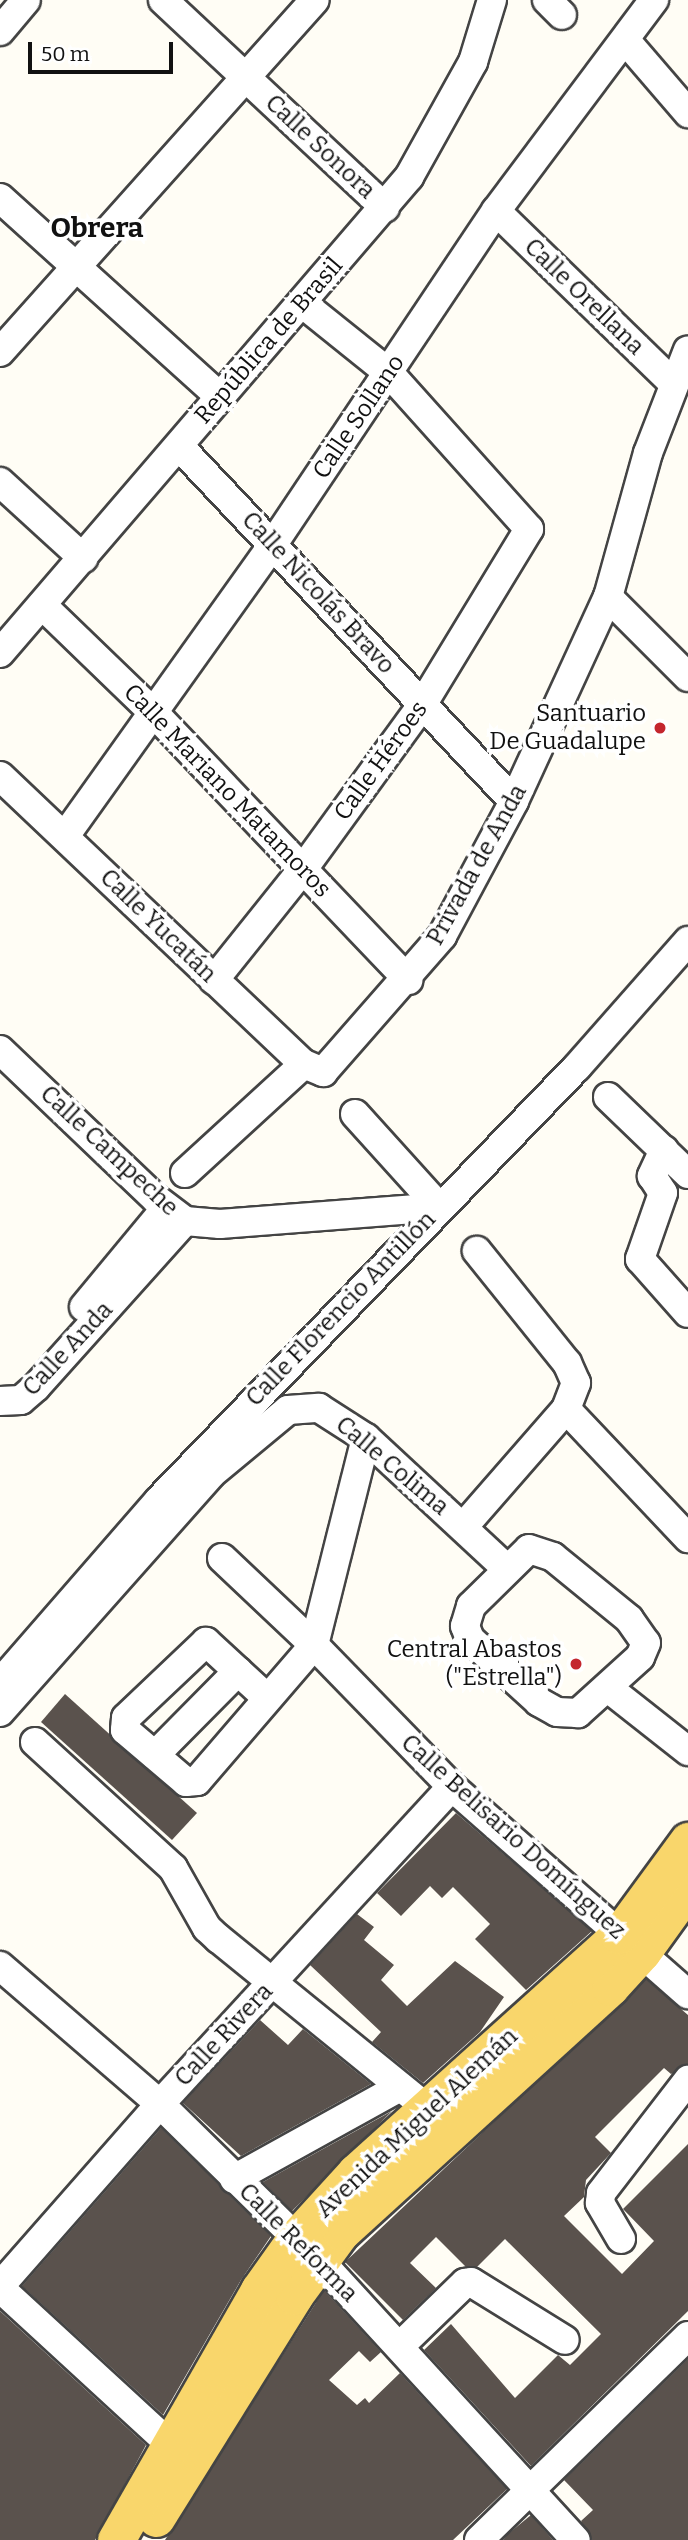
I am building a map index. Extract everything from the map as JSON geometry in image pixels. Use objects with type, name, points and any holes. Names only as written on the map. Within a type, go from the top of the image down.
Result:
[{"type":"main road","name":"Avenida Miguel Alemán","points":[[116,2540],[259,2290],[307,2249],[360,2211],[575,2021],[631,1943],[688,1841]]},
{"type":"main road","name":"Avenida Miguel Alemán","points":[[142,2540],[307,2249],[356,2172],[414,2098],[631,1943],[688,1888]]},
{"type":"street","points":[[0,31],[26,0]]},
{"type":"street","name":"Calle Sonora","points":[[163,0],[385,208]]},
{"type":"street","points":[[0,352],[315,0]]},
{"type":"street","name":"República de Brasil","points":[[0,653],[409,177],[473,62],[492,0]]},
{"type":"street","name":"Calle Sollano","points":[[65,835],[273,544],[496,211],[627,41],[654,0]]},
{"type":"street","points":[[627,41],[688,113]]},
{"type":"street","points":[[0,198],[77,264],[220,397]]},
{"type":"street","name":"Calle Orellana","points":[[496,211],[672,382]]},
{"type":"street","points":[[302,303],[389,373]]},
{"type":"street","name":"Privada de Anda","points":[[311,1069],[408,980],[459,907],[514,801],[608,597],[672,382],[688,350]]},
{"type":"street","name":"Calle Héroes","points":[[214,980],[303,869],[422,705],[529,529],[389,373]]},
{"type":"street","name":"Calle Nicolás Bravo","points":[[179,446],[514,801]]},
{"type":"street","points":[[0,482],[83,558]]},
{"type":"street","points":[[608,597],[688,677]]},
{"type":"street","name":"Calle Mariano Matamoros","points":[[42,606],[154,713],[408,980]]},
{"type":"street","name":"Calle Yucatán","points":[[0,776],[311,1069]]},
{"type":"street","name":"Calle Florencio Antillón","points":[[0,1683],[159,1500],[577,1067],[688,942]]},
{"type":"street","name":"Calle Campeche","points":[[0,1051],[175,1215],[220,1224],[439,1207]]},
{"type":"street","points":[[185,1173],[311,1069]]},
{"type":"street","points":[[608,1097],[688,1174]]},
{"type":"street","points":[[355,1114],[439,1207]]},
{"type":"street","points":[[664,1150],[652,1171],[663,1193],[640,1259],[688,1313]]},
{"type":"street","name":"Calle Anda","points":[[1,1402],[21,1400],[36,1387],[175,1215]]},
{"type":"street","points":[[464,1526],[566,1409],[576,1383],[574,1373],[477,1251]]},
{"type":"street","name":"Calle Colima","points":[[0,1712],[175,1513],[240,1447],[288,1410],[319,1408],[366,1438],[464,1526],[506,1568]]},
{"type":"street","points":[[566,1409],[688,1538]]},
{"type":"street","points":[[267,1698],[213,1644],[199,1644],[126,1718],[125,1730],[186,1782],[197,1781],[313,1645],[366,1438]]},
{"type":"street","points":[[528,1549],[541,1549],[638,1628],[646,1643],[644,1649],[608,1688],[578,1713],[557,1712],[539,1702],[470,1639],[466,1616],[506,1568],[528,1549]]},
{"type":"street","name":"Calle Belisario Domínguez","points":[[222,1559],[313,1645],[452,1787],[688,1994]]},
{"type":"street","points":[[155,1755],[238,1671]]},
{"type":"street","points":[[608,1688],[688,1751]]},
{"type":"street","points":[[35,1742],[173,1868],[207,1928],[414,2098],[234,2179]]},
{"type":"street","name":"Calle Rivera","points":[[0,2287],[160,2104],[452,1787]]},
{"type":"street","points":[[631,1943],[688,1860]]},
{"type":"street","name":"Calle Reforma","points":[[0,1966],[160,2104],[307,2249],[533,2489],[576,2540]]},
{"type":"street","points":[[621,2239],[600,2203],[606,2182],[688,2080]]},
{"type":"street","points":[[130,2540],[307,2249]]},
{"type":"street","points":[[400,2346],[465,2283],[471,2282],[565,2340]]},
{"type":"street","points":[[0,2287],[171,2445]]},
{"type":"street","points":[[479,2540],[688,2336]]},
{"type":"building","points":[[65,1694],[197,1813],[172,1840],[41,1722]]},
{"type":"building","points":[[456,1813],[592,1931],[526,1990],[475,1939],[490,1924],[453,1887],[442,1898],[430,1886],[401,1916],[377,1893]]},
{"type":"building","points":[[357,1914],[374,1927],[364,1940],[394,1965],[381,1980],[407,2006],[455,1961],[504,1997],[480,2032],[423,2083],[372,2042],[381,2032],[310,1965]]},
{"type":"building","points":[[646,1979],[688,2015],[688,2064],[671,2074],[664,2068],[595,2137],[611,2153],[586,2180],[584,2197],[564,2216],[622,2274],[654,2241],[623,2209],[688,2144],[688,2311],[531,2466],[424,2350],[451,2324],[515,2398],[558,2355],[570,2365],[601,2334],[505,2239],[477,2267],[465,2266],[436,2237],[410,2263],[436,2288],[403,2320],[345,2262]]},
{"type":"building","points":[[260,2020],[288,2045],[303,2029],[371,2084],[241,2156],[183,2103]]},
{"type":"building","points":[[392,2111],[292,2211],[263,2182]]},
{"type":"building","points":[[161,2128],[271,2236],[241,2280],[163,2415],[22,2286]]},
{"type":"building","points":[[324,2290],[381,2352],[370,2362],[359,2351],[329,2380],[357,2405],[365,2398],[369,2403],[400,2373],[507,2489],[453,2540],[165,2540]]},
{"type":"building","points":[[0,2311],[146,2445],[95,2540],[0,2540]]},
{"type":"building","points":[[688,2359],[688,2540],[592,2540],[581,2521],[593,2510],[564,2480]]},
{"type":"building","points":[[531,2515],[553,2540],[503,2540],[508,2534]]},
{"type":"place","name":"Santuario De Guadalupe","points":[[660,728]]},
{"type":"place","name":"Central Abastos (\"Estrella\")","points":[[576,1664]]},
{"type":"district","name":"Obrera","points":[[97,228]]}]
